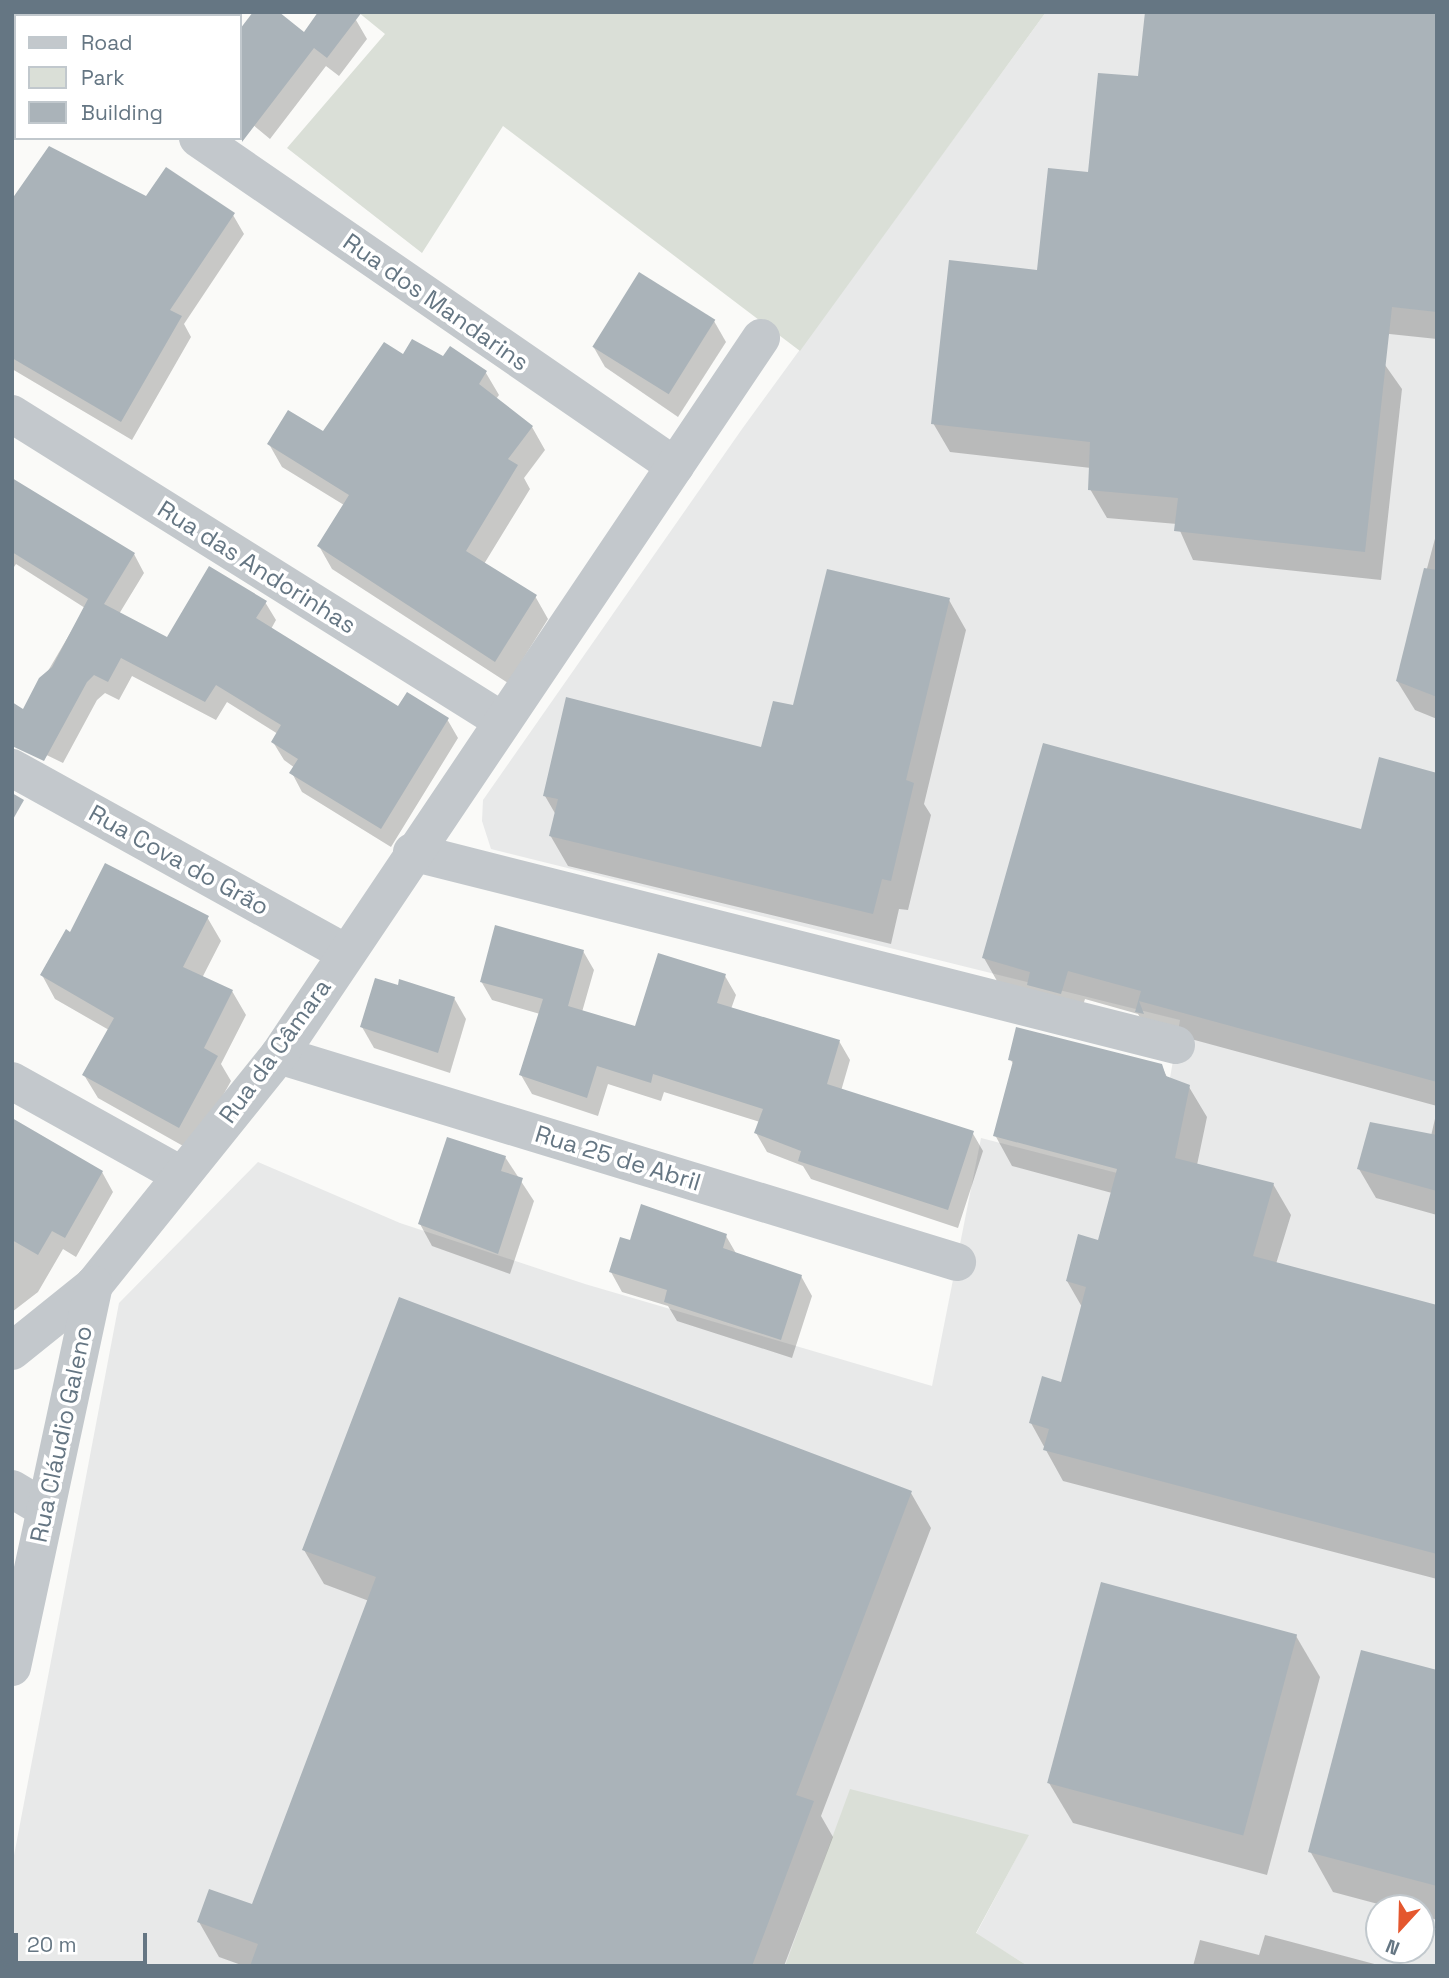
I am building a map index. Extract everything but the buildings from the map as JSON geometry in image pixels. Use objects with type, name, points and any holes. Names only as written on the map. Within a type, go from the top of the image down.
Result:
[{"type":"street","name":"Rua dos Mandarins","points":[[201,140],[675,466]]},
{"type":"street","name":"Rua da Câmara","points":[[12,1351],[94,1285],[279,1055],[412,852],[761,338]]},
{"type":"street","name":"Rua das Andorinhas","points":[[12,414],[501,720]]},
{"type":"street","name":"Rua Cova do Grão","points":[[12,768],[346,953]]},
{"type":"street","points":[[412,852],[1176,1045]]},
{"type":"street","name":"Rua 25 de Abril","points":[[279,1055],[957,1262]]},
{"type":"street","points":[[12,1081],[181,1175]]},
{"type":"street","name":"Rua Cláudio Galeno","points":[[12,1667],[28,1499],[94,1285]]},
{"type":"shaded area","points":[[1046,12],[1437,12],[1437,1966],[1028,1966],[976,1934],[1028,1836],[827,1966],[12,1966],[12,1866],[119,1303],[258,1162],[400,1223],[585,1284],[932,1386],[981,1138],[1152,1182],[1180,1020],[491,849],[482,821],[483,800],[742,429]]},
{"type":"green space","points":[[358,12],[1046,12],[800,351],[503,126],[422,253],[287,148],[385,34]]},
{"type":"green space","points":[[850,1789],[1029,1835],[976,1933],[1028,1966],[785,1966]]}]
